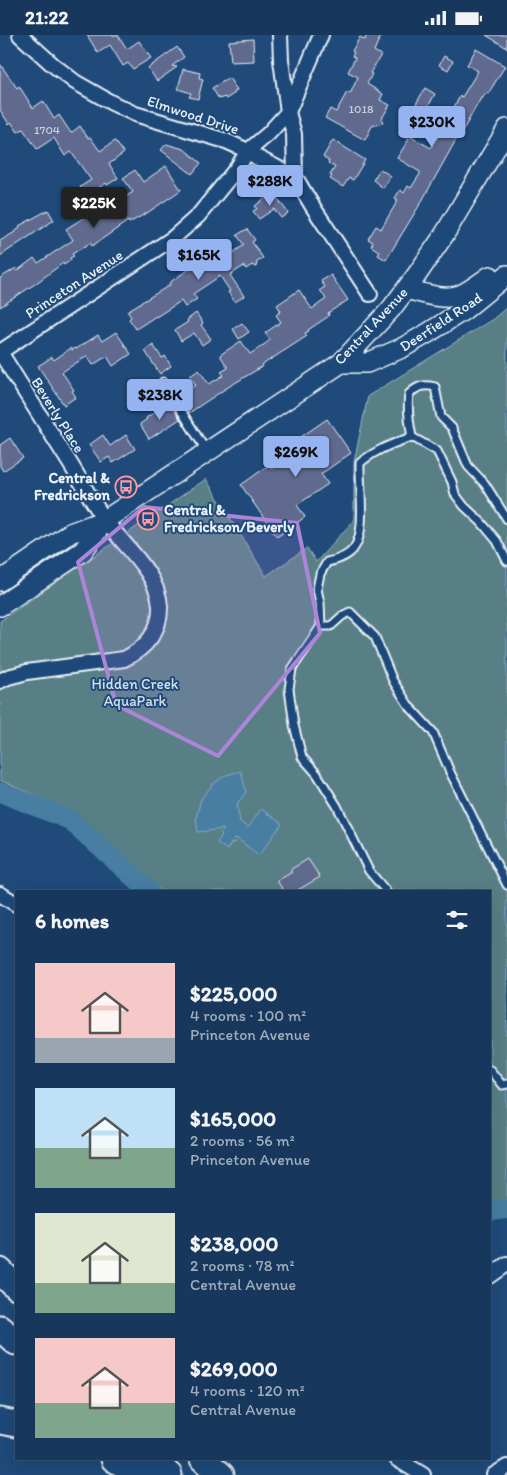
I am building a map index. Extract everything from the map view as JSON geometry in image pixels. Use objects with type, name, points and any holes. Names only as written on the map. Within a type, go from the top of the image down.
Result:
[{"type":"highway","points":[[0,1271],[15,1286]]},
{"type":"highway","points":[[0,1287],[15,1299]]},
{"type":"highway","points":[[0,1328],[15,1341]]},
{"type":"highway","points":[[0,1421],[15,1424]]},
{"type":"highway","points":[[116,1460],[141,1475]]},
{"type":"highway","points":[[151,1460],[169,1475]]},
{"type":"highway","points":[[204,1460],[221,1475]]},
{"type":"main road","name":"Central Avenue","points":[[105,520],[341,363],[391,309],[406,289],[444,235],[507,129]]},
{"type":"main road","name":"Deerfield Road","points":[[406,289],[445,297],[460,295],[507,263]]},
{"type":"main road","name":"Deerfield Road","points":[[341,363],[367,363],[402,348],[464,310],[507,275]]},
{"type":"main road","points":[[0,581],[70,533],[105,520]]},
{"type":"main road","points":[[0,606],[83,551],[105,520]]},
{"type":"street","name":"Elmwood Drive","points":[[20,35],[75,82],[112,103],[136,113],[226,141],[295,177]]},
{"type":"street","points":[[280,35],[281,60],[288,112],[294,134],[295,177],[370,294]]},
{"type":"street","name":"Princeton Avenue","points":[[0,352],[173,238],[198,216],[237,168],[248,151],[268,134],[288,112],[320,35]]},
{"type":"street","name":"Beverly Place","points":[[0,352],[105,520],[150,575],[160,605],[159,620],[152,637],[143,648],[124,659],[27,672],[0,681]]},
{"type":"street","points":[[0,894],[15,903]]},
{"type":"street","points":[[491,1275],[507,1264]]},
{"type":"street","points":[[399,1460],[423,1475]]},
{"type":"street","points":[[494,1475],[507,1467]]},
{"type":"lane","points":[[163,382],[207,452]]},
{"type":"lane","points":[[412,437],[408,413],[409,394],[418,387],[429,385],[435,387],[441,417],[452,429],[468,465],[485,484],[507,519]]},
{"type":"lane","points":[[412,437],[437,451],[452,482],[455,493],[464,506],[497,541],[507,561]]},
{"type":"lane","points":[[385,890],[369,871],[337,806],[317,774],[302,757],[294,725],[289,689],[292,669],[321,626],[317,589],[320,574],[327,563],[340,559],[355,548],[359,537],[362,521],[360,463],[391,445],[412,437]]},
{"type":"lane","points":[[321,626],[332,625],[350,611],[375,637],[394,681],[409,706],[433,732],[450,772],[507,885]]},
{"type":"lane","points":[[491,1071],[502,1085],[507,1084]]},
{"type":"highlighted area","points":[[144,507],[297,523],[320,633],[218,756],[116,705],[78,562]]},
{"type":"green space","name":"Hidden Creek AquaPark","points":[[507,307],[507,1203],[491,1203],[491,890],[160,890],[75,814],[0,780],[0,621],[206,479],[266,576],[307,548],[316,562],[354,520],[354,462],[368,396],[493,319]]},
{"type":"water","points":[[241,771],[246,792],[237,804],[240,822],[248,828],[261,809],[282,824],[259,855],[236,838],[234,840],[236,842],[232,842],[227,850],[217,843],[223,829],[198,832],[196,818],[201,799],[213,784],[226,775]]},
{"type":"building","points":[[87,35],[118,35],[127,49],[139,41],[151,58],[133,69],[128,63],[123,66],[110,45],[98,53]]},
{"type":"building","points":[[367,35],[381,35],[374,51],[381,55],[370,73],[372,74],[367,84],[383,94],[380,100],[390,105],[382,118],[383,123],[372,126],[365,140],[325,118],[330,109],[336,112],[347,92],[350,94],[358,77],[348,72],[355,58],[352,56],[354,52],[352,51],[360,37],[365,40]]},
{"type":"building","points":[[486,35],[507,35],[507,48]]},
{"type":"building","points":[[253,39],[254,61],[231,62],[229,41]]},
{"type":"building","points":[[177,47],[184,57],[172,66],[177,67],[157,81],[148,68]]},
{"type":"building","points":[[476,49],[505,66],[488,94],[486,93],[481,98],[386,260],[378,255],[380,252],[371,246],[373,242],[368,239],[376,226],[381,229],[398,200],[395,198],[400,190],[404,193],[408,186],[411,188],[420,174],[420,172],[397,158],[409,139],[399,134],[425,88],[435,94],[424,114],[444,126],[460,96],[462,97],[478,71],[467,65]],"holes":[[[420,122],[440,133],[431,148],[411,137]]]},
{"type":"building","points":[[444,56],[453,61],[448,70],[439,65]]},
{"type":"building","points":[[0,64],[17,88],[19,86],[33,108],[43,101],[54,119],[59,115],[71,133],[80,126],[100,151],[115,141],[124,153],[109,164],[118,178],[107,185],[106,183],[86,196],[80,187],[91,180],[71,152],[65,156],[54,138],[37,149],[23,129],[18,132],[11,122],[9,124],[0,110]]},
{"type":"building","points":[[183,69],[200,73],[199,78],[203,79],[198,99],[189,97],[191,93],[178,89]]},
{"type":"building","points":[[229,78],[237,90],[226,99],[225,97],[219,99],[212,88]]},
{"type":"building","points":[[333,140],[365,160],[353,180],[349,178],[343,187],[330,179],[332,176],[330,175],[335,167],[323,157]]},
{"type":"building","points":[[166,144],[184,149],[201,163],[192,174],[161,150]]},
{"type":"building","points":[[166,166],[181,190],[147,213],[129,223],[128,221],[92,246],[90,243],[72,254],[74,256],[70,258],[71,260],[64,265],[63,263],[0,307],[0,278],[16,268],[17,271],[34,258],[38,263],[73,240],[66,229],[88,215],[83,208],[91,202],[97,211],[101,208],[103,211],[133,192],[123,178],[135,170],[143,182]]},
{"type":"building","points":[[380,169],[391,176],[383,188],[373,180]]},
{"type":"building","points":[[273,192],[288,213],[281,218],[274,209],[259,219],[253,211],[257,209],[255,206]]},
{"type":"building","points":[[48,210],[54,220],[0,256],[0,241],[15,232],[19,226]]},
{"type":"building","points":[[247,229],[255,240],[252,242],[263,258],[257,262],[256,267],[252,265],[246,269],[244,266],[230,275],[244,296],[235,302],[220,276],[193,294],[197,299],[185,307],[181,301],[136,329],[129,319],[131,317],[127,311],[170,285],[169,283],[195,265],[197,268],[213,257],[211,253],[223,245],[230,255],[244,245],[237,235]]},
{"type":"building","points":[[331,275],[348,300],[328,313],[329,316],[308,330],[305,333],[307,336],[189,413],[178,396],[196,385],[190,376],[199,370],[209,384],[224,375],[221,372],[228,368],[220,355],[241,341],[250,354],[265,344],[270,340],[265,333],[281,322],[276,315],[281,311],[277,305],[299,290],[312,309],[326,299],[320,290],[325,287],[321,281]]},
{"type":"building","points":[[196,313],[203,323],[201,325],[211,339],[202,345],[194,333],[181,341],[175,330],[188,322],[187,320]]},
{"type":"building","points":[[242,323],[249,332],[239,339],[233,329]]},
{"type":"building","points":[[116,332],[131,354],[113,366],[107,356],[93,365],[87,356],[62,372],[74,390],[72,391],[76,397],[64,405],[38,366],[52,357],[54,360],[71,348],[72,350],[76,349],[98,335],[102,341]]},
{"type":"building","points":[[153,345],[162,358],[165,356],[171,366],[160,374],[145,351]]},
{"type":"building","points":[[169,402],[180,419],[149,439],[140,424]]},
{"type":"building","points":[[327,419],[351,453],[321,474],[328,484],[297,505],[305,517],[277,537],[241,485],[269,465],[272,469],[304,447],[298,439]]},
{"type":"building","points":[[103,435],[110,446],[126,435],[135,449],[113,463],[109,457],[101,462],[89,445]]},
{"type":"building","points":[[10,438],[23,458],[3,471],[0,466],[0,445]]},
{"type":"building","points":[[308,859],[320,877],[298,890],[283,890],[277,881],[292,872],[290,870]]},
{"type":"waterway","points":[[0,792],[70,820],[148,890]]},
{"type":"waterway","points":[[491,1211],[507,1209]]},
{"type":"place","name":"Central & Fredrickson","points":[[126,487]]},
{"type":"place","name":"Central & Fredrickson/Beverly","points":[[148,519]]}]
